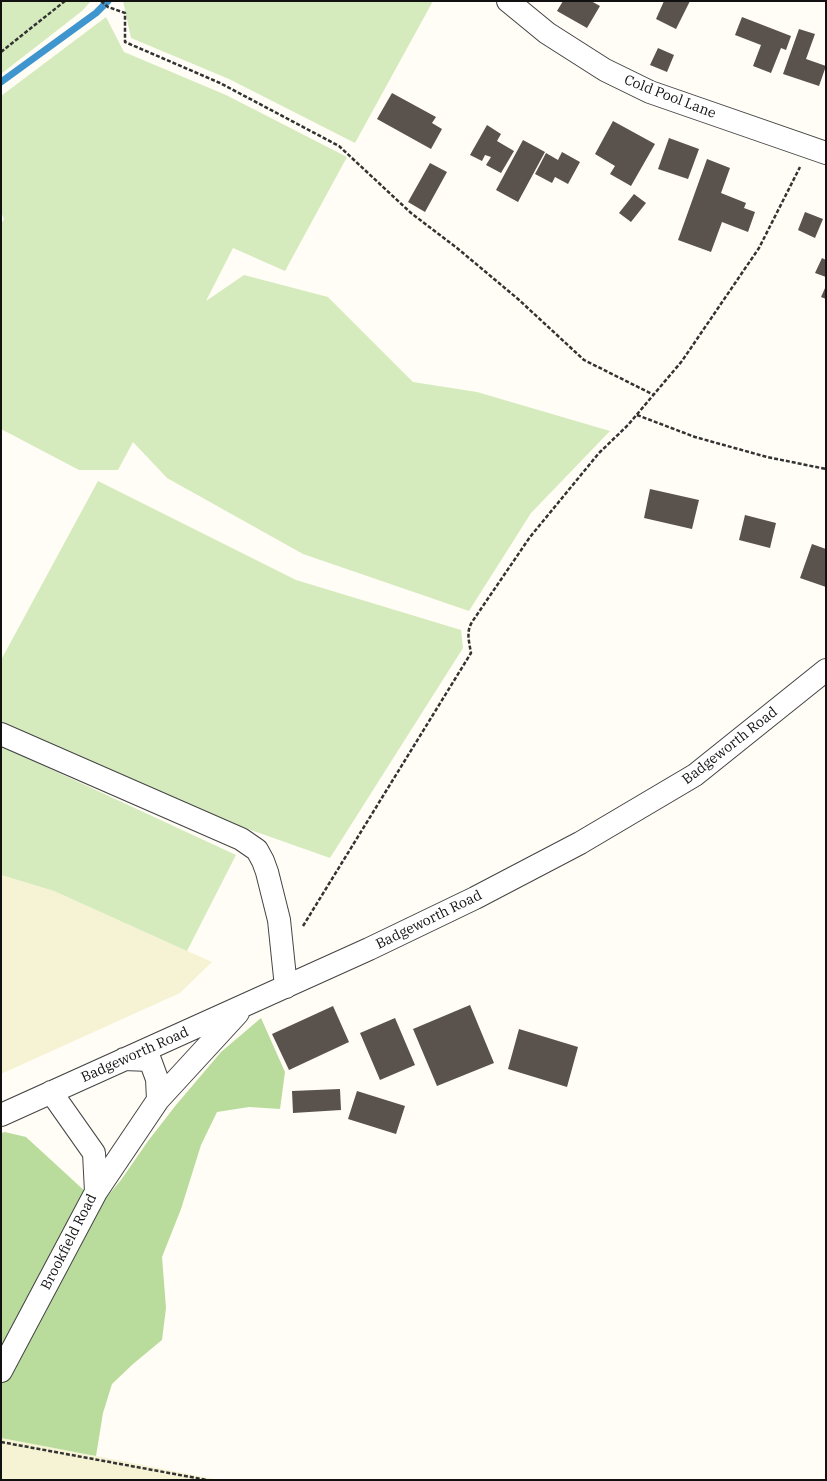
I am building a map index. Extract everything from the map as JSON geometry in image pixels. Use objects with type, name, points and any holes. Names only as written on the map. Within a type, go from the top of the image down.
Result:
[{"type":"street","name":"Cold Pool Lane","points":[[508,1],[547,33],[605,70],[637,86],[650,92],[818,150]]},
{"type":"street","name":"Badgeworth Road","points":[[1,1115],[369,949],[474,898],[580,843],[695,775],[826,670]]},
{"type":"street","points":[[1,734],[240,839],[257,850],[267,872],[279,920],[286,987]]},
{"type":"street","points":[[96,1192],[158,1100],[244,1006]]},
{"type":"street","points":[[124,1059],[150,1060],[157,1079],[158,1100]]},
{"type":"street","name":"Brookfield Road","points":[[1,1371],[96,1192],[94,1153],[51,1092]]},
{"type":"path","points":[[1,52],[65,1]]},
{"type":"path","points":[[101,1],[108,7],[125,13],[125,42],[220,83],[339,146],[411,213],[457,248],[518,299],[584,360],[654,395]]},
{"type":"path","points":[[302,928],[471,653],[468,640],[468,629],[472,622],[530,537],[599,453],[637,415],[682,361],[758,248],[818,150]]},
{"type":"path","points":[[637,415],[695,437],[767,456],[826,469]]},
{"type":"path","points":[[1,1442],[207,1480]]},
{"type":"shaded area","points":[[1,875],[54,891],[212,962],[180,993],[1,1074]]},
{"type":"shaded area","points":[[1,1438],[96,1456],[219,1480],[1,1480]]},
{"type":"green space","points":[[1,1],[91,1],[82,11],[1,74]]},
{"type":"green space","points":[[123,1],[433,1],[355,143],[229,79],[131,38]]},
{"type":"green space","points":[[106,17],[124,52],[226,95],[347,157],[285,271],[233,248],[206,301],[244,275],[328,297],[413,382],[477,392],[610,431],[531,513],[469,611],[303,554],[167,478],[133,442],[118,470],[79,470],[1,429],[1,224],[4,219],[1,212],[1,96]]},
{"type":"green space","points":[[98,481],[296,580],[461,630],[463,648],[330,858],[183,806],[1,724],[1,660]]},
{"type":"green space","points":[[1,746],[236,855],[187,951],[54,891],[1,875]]},
{"type":"green space","points":[[261,1018],[285,1072],[280,1109],[249,1107],[217,1112],[201,1145],[181,1209],[162,1257],[166,1308],[162,1340],[112,1384],[103,1413],[96,1456],[1,1438],[1,1133],[5,1132],[26,1137],[100,1205],[121,1180],[148,1141],[176,1105],[221,1052]]},
{"type":"building","points":[[563,1],[591,1],[600,6],[587,28],[557,11]]},
{"type":"building","points":[[664,1],[690,1],[676,29],[656,19]]},
{"type":"building","points":[[742,17],[791,36],[786,50],[781,48],[771,73],[753,66],[761,45],[735,35]]},
{"type":"building","points":[[799,29],[815,34],[806,59],[826,66],[819,86],[783,74]]},
{"type":"building","points":[[658,48],[674,55],[667,72],[650,65]]},
{"type":"building","points":[[392,93],[436,117],[432,123],[442,129],[431,149],[377,119]]},
{"type":"building","points":[[613,121],[655,144],[631,186],[610,174],[615,166],[595,154]]},
{"type":"building","points":[[487,125],[501,134],[497,141],[514,151],[501,173],[486,165],[491,157],[485,155],[482,161],[470,155]]},
{"type":"building","points":[[669,138],[699,149],[688,179],[658,169]]},
{"type":"building","points":[[523,140],[545,152],[518,202],[496,190]]},
{"type":"building","points":[[562,152],[580,162],[568,184],[555,177],[552,183],[535,174],[546,153],[558,160]]},
{"type":"building","points":[[707,159],[730,168],[721,193],[746,203],[744,208],[755,212],[748,232],[722,222],[711,252],[678,240]]},
{"type":"building","points":[[430,163],[447,172],[425,212],[408,202]]},
{"type":"building","points":[[634,194],[646,203],[631,222],[619,213]]},
{"type":"building","points":[[805,212],[823,219],[815,238],[798,230]]},
{"type":"building","points":[[822,258],[826,260],[826,277],[815,273]]},
{"type":"building","points":[[826,286],[826,299],[821,297]]},
{"type":"building","points":[[650,489],[699,500],[692,529],[644,518]]},
{"type":"building","points":[[745,515],[776,523],[770,548],[739,540]]},
{"type":"building","points":[[812,544],[826,549],[826,587],[800,578]]},
{"type":"building","points":[[470,1005],[494,1063],[437,1086],[413,1029]]},
{"type":"building","points":[[333,1006],[349,1042],[289,1070],[272,1034]]},
{"type":"building","points":[[395,1018],[415,1065],[380,1080],[360,1033]]},
{"type":"building","points":[[519,1029],[578,1047],[567,1087],[508,1069]]},
{"type":"building","points":[[340,1089],[341,1110],[293,1113],[292,1091]]},
{"type":"building","points":[[357,1091],[405,1106],[396,1134],[348,1119]]},
{"type":"waterway","points":[[1,82],[96,13],[108,1]]}]
